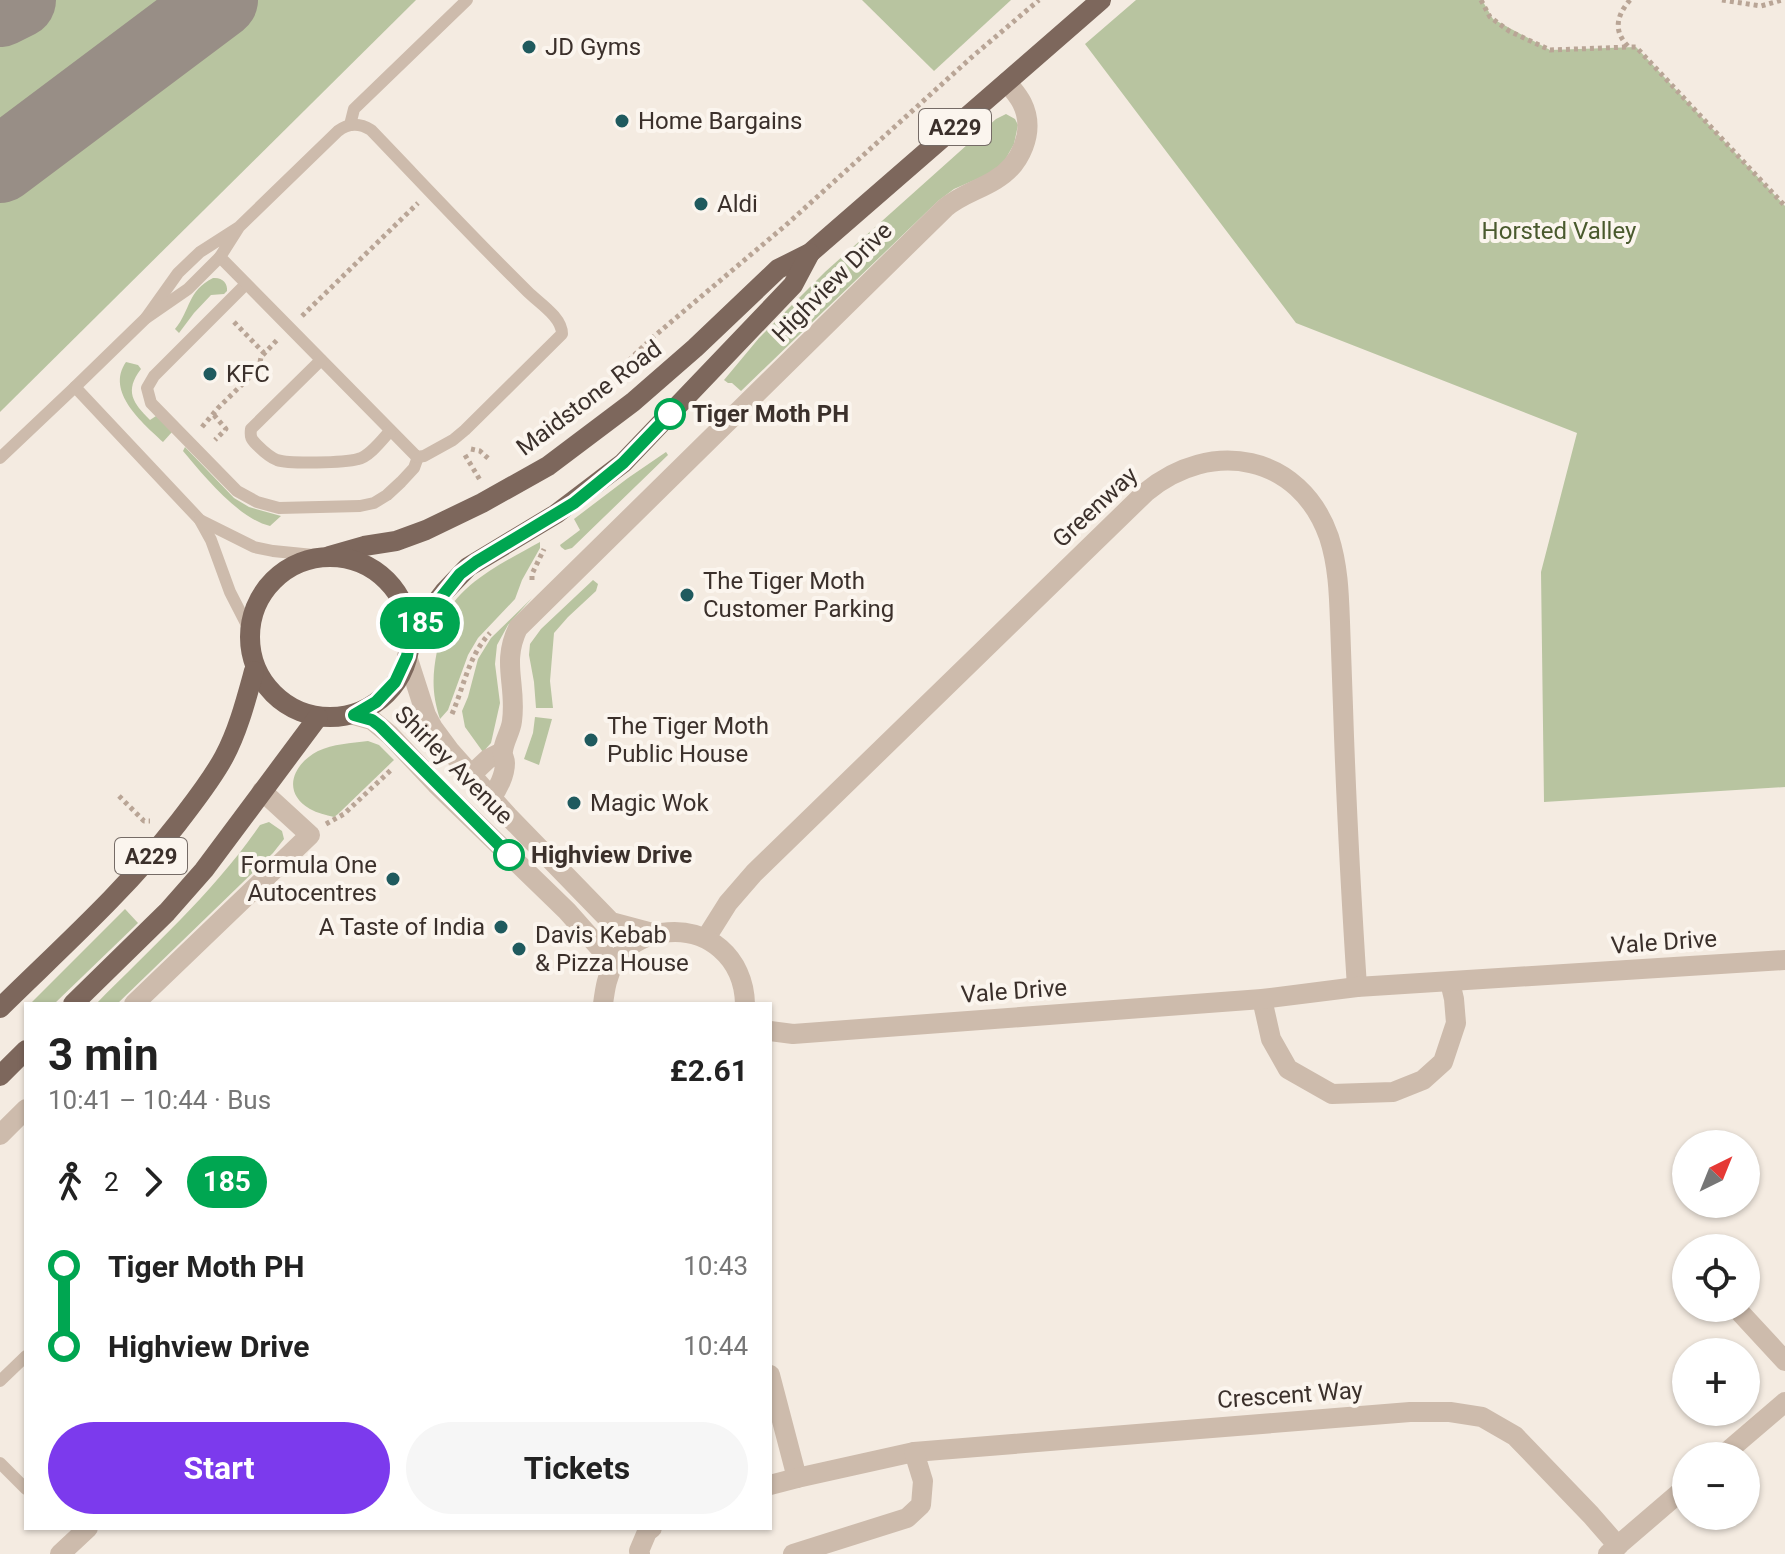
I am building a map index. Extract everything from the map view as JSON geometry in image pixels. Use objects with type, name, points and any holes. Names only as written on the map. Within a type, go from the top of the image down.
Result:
[{"type":"main road","name":"Maidstone Road","points":[[326,556],[396,541],[426,530],[548,466],[633,402],[778,269],[810,253],[1101,0]]},
{"type":"main road","name":"Maidstone Road","points":[[411,635],[468,567],[565,508],[623,463],[793,285],[810,253]]},
{"type":"main road","name":"A229","points":[[0,1008],[117,895],[197,798],[229,747],[240,719],[254,671],[250,646],[254,609],[270,583],[293,566],[326,556],[365,565],[384,578],[400,596],[407,611],[411,635],[399,676],[389,691],[354,715]]},
{"type":"main road","points":[[254,671],[271,692],[298,713],[333,718],[354,715]]},
{"type":"main road","name":"A229","points":[[75,1002],[167,912],[204,870],[318,717]]},
{"type":"main road","points":[[0,1076],[24,1052]]},
{"type":"street","name":"Highview Drive","points":[[491,798],[500,783],[505,763],[502,752],[510,733],[513,705],[509,660],[511,643],[518,628],[936,216],[954,200],[993,182],[1010,169],[1024,147],[1027,129],[1022,101],[1007,82]]},
{"type":"street","name":"Greenway","points":[[706,938],[728,903],[754,873],[1146,492],[1193,465],[1230,460],[1270,470],[1293,484],[1316,510],[1337,564],[1357,987]]},
{"type":"street","name":"Shirley Avenue","points":[[407,656],[433,728],[450,751],[611,922],[656,934],[676,931],[706,938]]},
{"type":"street","name":"Shirley Avenue","points":[[354,715],[372,720],[390,735],[567,911],[614,964]]},
{"type":"street","points":[[471,775],[488,759],[502,752]]},
{"type":"street","points":[[136,1002],[310,835],[262,791]]},
{"type":"street","points":[[603,1002],[605,984],[614,964],[633,944],[656,934]]},
{"type":"street","points":[[706,938],[732,960],[740,975],[745,1002]]},
{"type":"street","name":"Vale Drive","points":[[772,1031],[793,1034],[1262,999],[1357,987],[1785,960]]},
{"type":"street","points":[[1262,999],[1271,1039],[1288,1069],[1332,1094],[1393,1092],[1423,1080],[1443,1062],[1456,1023],[1450,982]]},
{"type":"street","points":[[0,1135],[24,1111]]},
{"type":"street","points":[[1749,1322],[1785,1361]]},
{"type":"street","points":[[772,1383],[797,1478]]},
{"type":"street","points":[[1738,1442],[1785,1402]]},
{"type":"street","name":"Crescent Way","points":[[772,1484],[914,1452],[1410,1412],[1450,1412],[1482,1417],[1515,1436],[1591,1515],[1613,1550]]},
{"type":"street","points":[[793,1554],[907,1518],[921,1505],[923,1481],[914,1452]]},
{"type":"street","points":[[1613,1550],[1672,1499]]},
{"type":"street","points":[[640,1554],[650,1530]]},
{"type":"lane","points":[[350,125],[354,109],[467,0]]},
{"type":"lane","points":[[146,318],[178,273],[200,252],[239,227],[338,131],[350,125],[371,130],[562,328],[559,337],[458,437],[418,457],[220,257]]},
{"type":"lane","points":[[0,458],[146,318],[188,289],[220,257],[239,227]]},
{"type":"lane","points":[[250,287],[154,376],[148,386],[151,403],[224,479],[242,495],[285,508],[360,506],[374,503],[387,495],[414,468],[418,457]]},
{"type":"lane","points":[[321,360],[254,426],[250,432],[252,440],[268,455],[282,461],[349,460],[361,459],[390,431]]},
{"type":"lane","points":[[75,387],[200,520],[250,631]]},
{"type":"lane","points":[[200,520],[254,547],[326,556]]},
{"type":"lane","points":[[0,1381],[24,1358]]},
{"type":"lane","points":[[0,1463],[24,1487]]},
{"type":"path","points":[[549,433],[652,338],[786,225],[1039,0]]},
{"type":"path","points":[[1481,0],[1490,17],[1509,31],[1550,50],[1636,47],[1785,206]]},
{"type":"path","points":[[1629,47],[1618,30],[1621,14],[1630,0]]},
{"type":"path","points":[[1722,0],[1761,6],[1782,0]]},
{"type":"path","points":[[289,328],[430,191]]},
{"type":"path","points":[[186,439],[200,429],[259,368],[264,353],[228,317],[250,287]]},
{"type":"path","points":[[200,429],[213,442],[226,429],[214,415]]},
{"type":"path","points":[[458,437],[470,449],[480,451],[490,460]]},
{"type":"path","points":[[470,449],[465,456],[480,481]]},
{"type":"path","points":[[310,835],[344,814],[398,764]]},
{"type":"path","points":[[119,796],[144,821],[151,820]]},
{"type":"green space","points":[[0,0],[416,0],[0,412]]},
{"type":"green space","points":[[862,0],[1011,0],[934,71]]},
{"type":"green space","name":"Horsted Valley","points":[[1136,0],[1482,0],[1493,19],[1550,50],[1636,47],[1785,206],[1785,787],[1544,802],[1541,572],[1577,433],[1296,323],[1085,44]]},
{"type":"green space","points":[[1006,114],[1018,125],[1014,144],[993,172],[954,189],[938,201],[741,391],[724,380],[759,338],[825,272],[996,119]]},
{"type":"green space","points":[[213,278],[224,281],[227,291],[211,295],[179,333],[175,329],[194,295]]},
{"type":"green space","points":[[126,362],[141,369],[133,384],[135,402],[150,420],[156,416],[172,432],[163,442],[137,416],[123,395],[121,373]]},
{"type":"green space","points":[[185,447],[234,498],[249,507],[281,516],[270,526],[246,515],[201,472],[183,451]]},
{"type":"green space","points":[[666,452],[668,455],[572,548],[565,550],[561,547],[580,530],[574,519]]},
{"type":"green space","points":[[540,542],[540,548],[515,599],[478,638],[468,655],[448,710],[440,719],[434,693],[434,669],[440,632],[451,607],[485,574]]},
{"type":"green space","points":[[593,580],[598,584],[596,591],[554,633],[550,681],[553,708],[536,708],[530,644],[541,629]]},
{"type":"green space","points":[[532,598],[508,625],[497,645],[495,664],[500,703],[491,743],[483,752],[465,727],[462,711],[478,659],[491,638]]},
{"type":"green space","points":[[535,717],[552,719],[539,765],[524,759]]},
{"type":"green space","points":[[368,741],[379,745],[394,760],[338,814],[334,817],[322,814],[301,802],[293,787],[302,763],[318,751],[330,747]]},
{"type":"green space","points":[[269,822],[282,831],[284,839],[273,853],[119,1002],[98,1002],[203,896],[260,825]]},
{"type":"green space","points":[[125,909],[138,923],[56,1002],[32,1002]]},
{"type":"taxiway","points":[[0,9],[18,0]]},
{"type":"taxiway","points":[[0,165],[220,0]]},
{"type":"bus line","name":"185","points":[[509,855],[390,735],[372,720],[354,715],[389,691],[407,656],[411,635],[460,574],[574,503],[623,463],[670,414]]},
{"type":"place","name":"JD Gyms","points":[[529,47]]},
{"type":"place","name":"Home Bargains","points":[[622,121]]},
{"type":"place","name":"Aldi","points":[[701,204]]},
{"type":"place","name":"KFC","points":[[210,374]]},
{"type":"place","name":"Tiger Moth PH","points":[[670,414]]},
{"type":"place","name":"The Tiger Moth Customer Parking","points":[[687,595]]},
{"type":"place","name":"The Tiger Moth Public House","points":[[591,740]]},
{"type":"place","name":"Magic Wok","points":[[574,803]]},
{"type":"place","name":"Highview Drive","points":[[509,855]]},
{"type":"place","name":"Formula One Autocentres","points":[[393,879]]},
{"type":"place","name":"A Taste of India","points":[[501,927]]},
{"type":"place","name":"Davis Kebab & Pizza House","points":[[519,949]]}]
